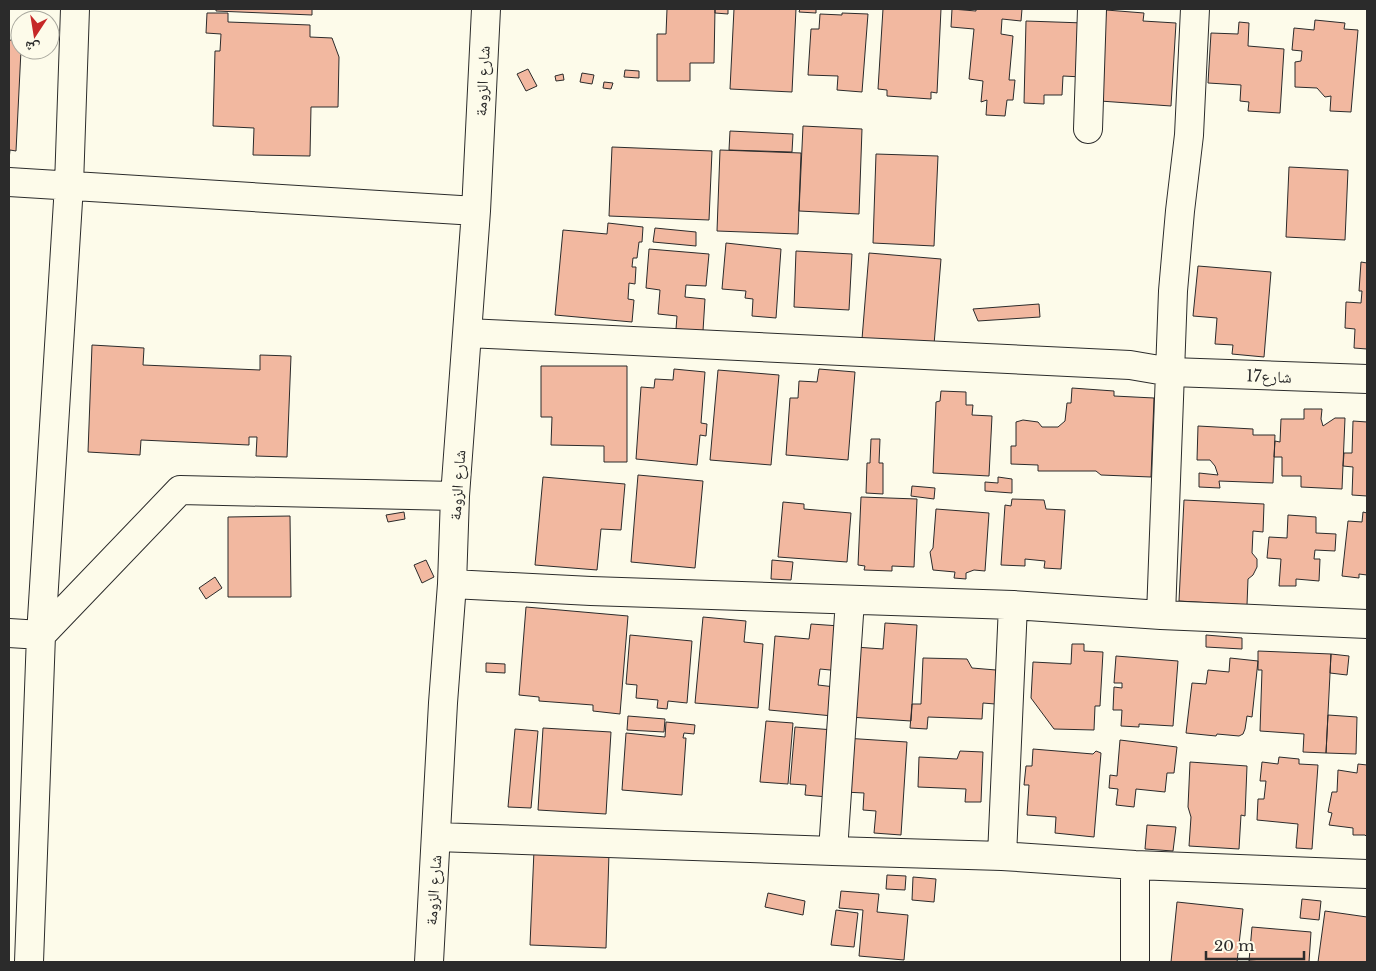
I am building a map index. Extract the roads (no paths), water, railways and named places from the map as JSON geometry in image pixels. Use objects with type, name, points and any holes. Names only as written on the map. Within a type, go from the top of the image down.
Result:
[{"type":"street","points":[[29,962],[41,635],[69,185],[75,9]]},
{"type":"street","name":"شارع الزومة","points":[[429,962],[443,703],[452,584],[455,496],[476,211],[486,9]]},
{"type":"street","points":[[1088,129],[1092,9]]},
{"type":"street","points":[[1162,615],[1173,291],[1189,135],[1195,9]]},
{"type":"street","points":[[9,182],[476,211]]},
{"type":"street","name":"شارع17","points":[[467,333],[1130,365],[1171,372],[1367,379]]},
{"type":"street","points":[[9,633],[41,635],[180,490],[455,496]]},
{"type":"street","points":[[452,584],[1013,606],[1367,624]]},
{"type":"street","points":[[833,851],[850,600]]},
{"type":"street","points":[[1002,856],[1013,606]]},
{"type":"street","points":[[436,837],[1002,856],[1135,865],[1367,874]]},
{"type":"street","points":[[1135,865],[1135,962]]}]
